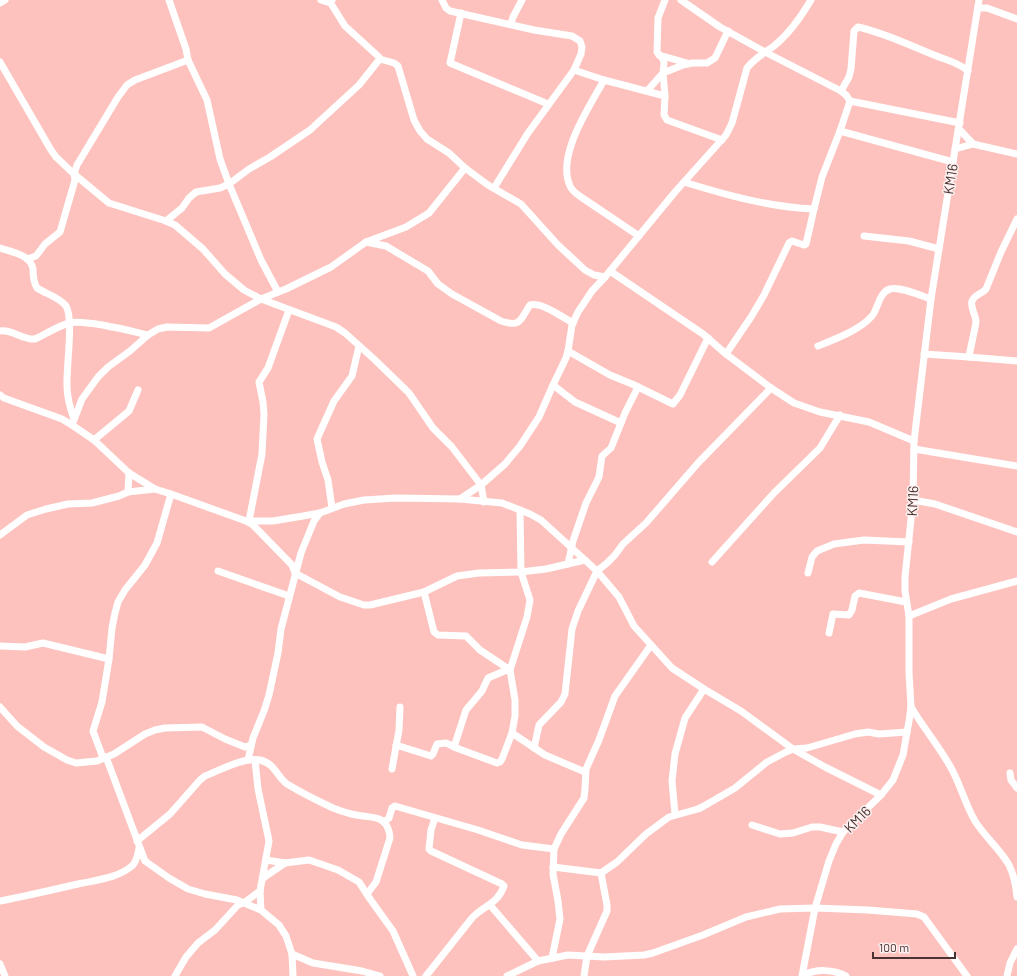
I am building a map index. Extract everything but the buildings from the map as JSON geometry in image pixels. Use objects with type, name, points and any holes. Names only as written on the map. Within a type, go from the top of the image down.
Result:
[{"type":"street","points":[[0,3],[5,0]]},
{"type":"street","points":[[169,0],[186,49],[188,60],[206,100],[220,159],[229,184],[261,260],[278,292]]},
{"type":"street","points":[[321,0],[327,2],[331,1],[345,26],[380,58],[398,66],[412,114],[420,131],[427,138],[449,153],[465,168],[521,204],[558,245],[585,270],[594,275],[605,277]]},
{"type":"street","points":[[442,0],[446,8],[461,13],[576,38],[580,41],[582,47],[581,54],[574,70],[528,132],[494,188]]},
{"type":"street","points":[[511,24],[522,0]]},
{"type":"street","points":[[665,0],[658,18],[657,52],[664,62],[662,74],[665,96],[664,115],[667,120],[722,140]]},
{"type":"street","points":[[681,0],[728,31],[841,91],[850,101],[959,126],[973,144]]},
{"type":"street","points":[[460,499],[481,485],[508,461],[520,446],[539,417],[568,352],[573,322],[586,300],[684,182],[722,140],[732,123],[747,68],[753,61],[783,38],[792,29],[811,0]]},
{"type":"street","name":"KM16","points":[[802,975],[815,908],[829,860],[836,844],[843,832],[881,795],[893,780],[899,769],[903,756],[911,707],[909,672],[909,616],[906,602],[905,577],[913,500],[914,441],[931,299],[979,0]]},
{"type":"street","points":[[978,8],[987,8],[1017,19]]},
{"type":"street","points":[[461,13],[450,63],[548,104]]},
{"type":"street","points":[[841,91],[849,77],[854,31],[858,27],[901,40],[937,56],[960,64],[968,70]]},
{"type":"street","points":[[659,55],[688,63],[707,63],[715,58],[728,31]]},
{"type":"street","points":[[166,221],[182,208],[189,198],[196,192],[220,188],[229,184],[249,169],[270,157],[310,130],[359,85],[380,58]]},
{"type":"street","points":[[27,259],[36,256],[45,244],[60,232],[75,180],[74,174],[77,165],[118,97],[127,85],[135,80],[188,60]]},
{"type":"street","points":[[0,62],[51,150],[56,157],[74,174],[109,203],[175,225],[194,241],[217,266],[244,290],[261,299],[336,327],[345,333],[406,389],[434,428],[481,485],[484,502]]},
{"type":"street","points":[[647,91],[662,74],[688,63]]},
{"type":"street","points":[[574,70],[604,80],[665,96]]},
{"type":"street","points":[[604,80],[572,140],[568,164],[568,181],[572,190],[581,197],[639,236]]},
{"type":"street","points":[[726,354],[751,318],[764,295],[789,243],[792,241],[804,245],[806,244],[822,178],[850,101]]},
{"type":"street","points":[[840,130],[953,162]]},
{"type":"street","points":[[955,149],[973,144],[1017,154]]},
{"type":"street","points":[[73,422],[82,400],[98,377],[108,366],[130,351],[148,335],[167,326],[209,328],[261,299],[331,267],[366,242],[396,232],[429,213],[465,168]]},
{"type":"street","points":[[684,182],[734,197],[814,209]]},
{"type":"street","points":[[969,357],[976,321],[972,305],[973,300],[976,295],[984,292],[1013,235],[1017,219]]},
{"type":"street","points":[[386,246],[396,232]]},
{"type":"street","points":[[864,236],[909,241],[939,249]]},
{"type":"street","points":[[366,242],[386,246],[428,271],[438,284],[452,294],[500,322],[507,324],[517,323],[521,320],[530,305],[534,304],[542,306],[573,322]]},
{"type":"street","points":[[0,248],[27,259],[32,266],[35,285],[40,290],[61,301],[66,306],[69,323],[67,386],[73,422]]},
{"type":"street","points":[[610,271],[708,338],[726,354],[771,388],[794,403],[807,408],[869,422],[914,441]]},
{"type":"street","points":[[818,346],[840,337],[865,322],[872,316],[884,292],[890,289],[896,288],[931,299]]},
{"type":"street","points":[[247,521],[262,454],[264,402],[259,382],[268,368],[289,310]]},
{"type":"street","points":[[0,331],[6,330],[31,339],[36,339],[69,323],[97,325],[148,335]]},
{"type":"street","points":[[568,352],[610,375],[673,404],[680,395],[708,338]]},
{"type":"street","points":[[332,508],[328,480],[317,439],[334,401],[352,376],[359,346]]},
{"type":"street","points":[[924,354],[1017,361]]},
{"type":"street","points":[[552,385],[575,402],[621,423]]},
{"type":"street","points":[[568,564],[573,541],[586,503],[599,477],[602,456],[611,448],[638,387]]},
{"type":"street","points":[[534,748],[539,725],[561,702],[565,694],[572,629],[578,611],[597,571],[607,563],[623,544],[646,523],[698,463],[771,388]]},
{"type":"street","points":[[94,440],[129,411],[138,390]]},
{"type":"street","points":[[0,395],[4,398],[73,422],[129,473],[155,489],[247,521],[253,525],[292,565],[295,573],[340,597],[364,605],[370,605],[424,592],[457,576],[479,573],[521,572],[546,569],[585,560]]},
{"type":"street","points":[[712,562],[774,493],[820,448],[840,415]]},
{"type":"street","points":[[914,449],[1017,466]]},
{"type":"street","points":[[128,492],[129,473]]},
{"type":"street","points":[[2,532],[27,515],[46,509],[68,504],[92,503],[128,492],[155,489]]},
{"type":"street","points":[[100,760],[93,731],[102,702],[112,628],[118,602],[155,549],[171,494]]},
{"type":"street","points":[[247,521],[273,521],[320,513],[344,504],[364,500],[396,498],[460,499],[502,503],[520,510],[541,520],[597,571],[619,597],[634,626],[672,668],[741,711],[793,749],[881,795]]},
{"type":"street","points":[[913,500],[935,504],[1017,532]]},
{"type":"street","points":[[396,745],[431,756],[437,744],[446,743],[497,763],[502,759],[512,733],[515,716],[515,700],[510,669],[527,617],[530,600],[521,572],[520,510]]},
{"type":"street","points":[[261,910],[260,892],[269,841],[251,760],[250,744],[269,695],[278,653],[281,629],[301,553],[314,521],[320,513]]},
{"type":"street","points":[[808,573],[812,557],[817,550],[834,544],[864,540],[909,542]]},
{"type":"street","points":[[218,570],[289,596]]},
{"type":"street","points":[[909,616],[951,599],[1017,581]]},
{"type":"street","points":[[424,592],[434,632],[436,634],[466,636],[480,650],[510,669]]},
{"type":"street","points":[[828,633],[833,614],[849,615],[852,610],[855,596],[859,592],[906,602]]},
{"type":"street","points":[[0,646],[25,647],[43,643],[108,659]]},
{"type":"street","points":[[552,958],[560,919],[553,867],[554,849],[561,834],[584,798],[586,789],[586,766],[599,740],[615,696],[651,645]]},
{"type":"street","points":[[454,747],[464,712],[482,691],[488,678],[510,669]]},
{"type":"street","points":[[676,814],[672,781],[675,754],[685,718],[704,689]]},
{"type":"street","points":[[392,768],[400,707]]},
{"type":"street","points":[[911,707],[950,766],[975,821],[985,836],[1009,865],[1013,876],[1017,897]]},
{"type":"street","points":[[0,708],[17,726],[44,747],[76,763],[100,760],[121,750],[145,734],[165,728],[202,727],[225,739],[250,744]]},
{"type":"street","points":[[553,867],[600,872],[617,862],[646,834],[669,817],[704,806],[735,788],[767,762],[793,749],[807,748],[855,734],[868,732],[879,734],[907,732]]},
{"type":"street","points":[[512,733],[545,755],[585,772]]},
{"type":"street","points":[[100,760],[106,757],[138,844],[146,861],[169,878],[188,889],[240,902],[261,910],[279,925],[286,936],[292,954],[293,976]]},
{"type":"street","points":[[0,901],[34,895],[114,876],[128,869],[136,861],[138,844],[170,814],[200,780],[205,776],[251,760],[269,763],[274,767],[284,781],[316,800],[335,809],[355,815],[378,818],[384,822],[390,833],[390,838],[376,882],[367,894]]},
{"type":"street","points":[[1010,774],[1011,780],[1017,788]]},
{"type":"street","points":[[384,822],[389,818],[392,808],[395,806],[478,830],[522,845],[554,849]]},
{"type":"street","points":[[426,976],[472,918],[495,901],[504,886],[432,852],[429,849],[430,835],[435,818]]},
{"type":"street","points":[[752,825],[780,834],[793,833],[812,827],[820,827],[843,832]]},
{"type":"street","points":[[266,860],[285,863],[309,860],[338,870],[359,882],[393,931],[413,976]]},
{"type":"street","points":[[136,861],[146,861]]},
{"type":"street","points":[[263,878],[285,863]]},
{"type":"street","points":[[584,976],[587,956],[607,911],[600,872]]},
{"type":"street","points":[[174,976],[192,949],[215,930],[240,902],[260,892]]},
{"type":"street","points":[[490,905],[538,961]]},
{"type":"street","points":[[507,976],[538,961],[568,955],[604,957],[644,955],[703,936],[746,917],[762,912],[780,908],[815,908],[917,914],[924,917],[967,976]]},
{"type":"street","points":[[1007,976],[1010,962],[1017,949]]},
{"type":"street","points":[[292,954],[313,963],[362,971],[380,976]]},
{"type":"street","points":[[0,964],[4,976]]},
{"type":"street","points":[[802,975],[811,971],[826,971],[840,973],[846,976]]}]
